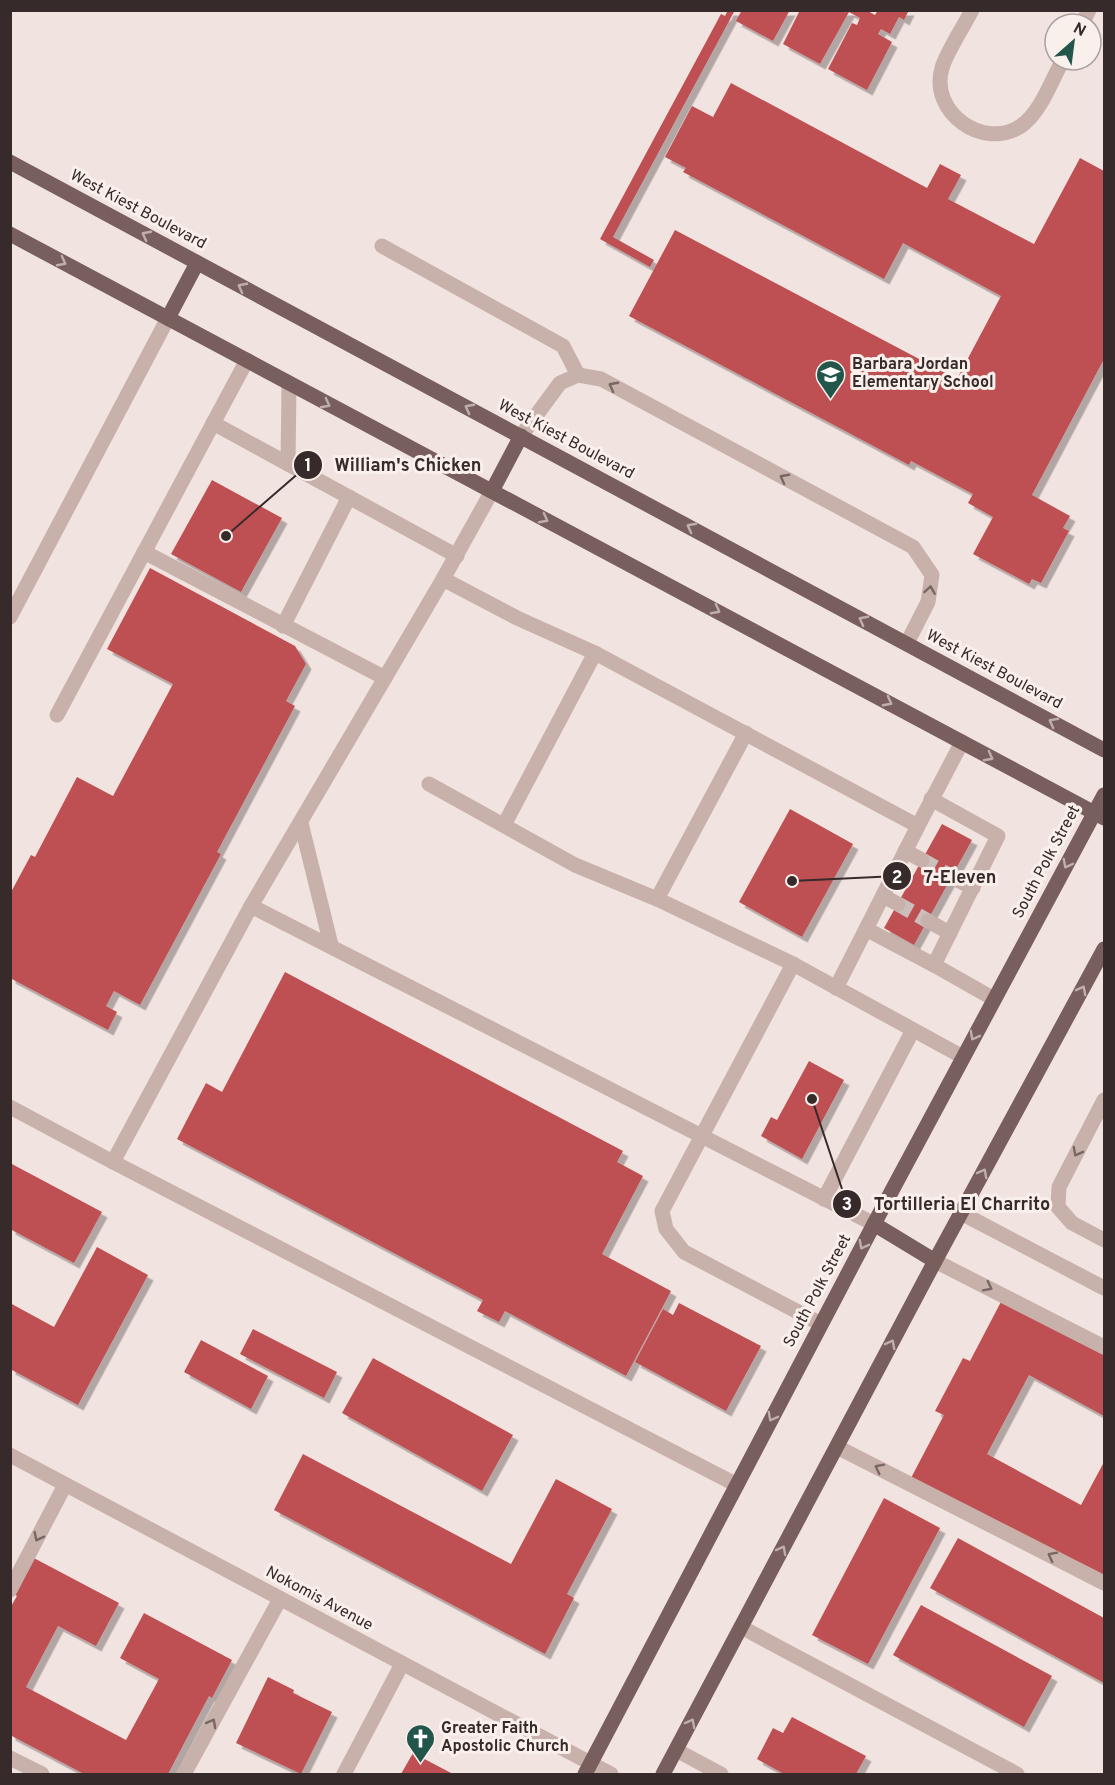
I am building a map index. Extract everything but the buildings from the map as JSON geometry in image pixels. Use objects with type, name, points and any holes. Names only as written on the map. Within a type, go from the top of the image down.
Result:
[{"type":"main road","name":"West Kiest Boulevard","points":[[10,162],[1104,750]]},
{"type":"main road","points":[[10,234],[1099,815]]},
{"type":"main road","points":[[168,318],[197,263]]},
{"type":"main road","points":[[492,491],[521,436]]},
{"type":"main road","name":"South Polk Street","points":[[588,1769],[873,1224],[994,999],[1099,815],[1104,795]]},
{"type":"main road","points":[[663,1774],[1104,949]]},
{"type":"main road","points":[[873,1224],[936,1261]]},
{"type":"street","points":[[972,10],[942,68],[940,85],[944,102],[954,117],[968,128],[985,133],[1003,133],[1019,127],[1033,116],[1057,72]]},
{"type":"street","points":[[381,246],[563,346],[578,375]]},
{"type":"street","points":[[10,617],[168,318]]},
{"type":"street","points":[[57,715],[247,360]]},
{"type":"street","points":[[521,436],[560,383],[578,375],[601,379],[913,547],[932,574],[928,602],[907,643]]},
{"type":"street","points":[[288,464],[289,384]]},
{"type":"street","points":[[213,423],[457,556]]},
{"type":"street","points":[[113,1162],[251,906],[302,823],[457,556],[492,491]]},
{"type":"street","points":[[283,626],[349,497]]},
{"type":"street","points":[[144,552],[385,678]]},
{"type":"street","points":[[443,579],[517,618],[595,653],[918,826]]},
{"type":"street","points":[[504,825],[595,653]]},
{"type":"street","points":[[657,899],[746,733]]},
{"type":"street","points":[[836,988],[962,742]]},
{"type":"street","points":[[429,784],[575,865],[657,899],[793,964],[963,1057]]},
{"type":"street","points":[[931,799],[998,836],[934,965]]},
{"type":"street","points":[[302,823],[331,945]]},
{"type":"street","points":[[905,851],[922,860]]},
{"type":"street","points":[[952,877],[973,888]]},
{"type":"street","points":[[883,896],[898,904]]},
{"type":"street","points":[[251,906],[873,1224]]},
{"type":"street","points":[[928,921],[950,933]]},
{"type":"street","points":[[866,929],[994,999]]},
{"type":"street","points":[[793,964],[662,1211],[666,1229],[684,1252],[821,1324]]},
{"type":"street","points":[[824,1199],[913,1030]]},
{"type":"street","points":[[1104,1100],[1059,1187],[1058,1207],[1072,1223],[1104,1240]]},
{"type":"street","points":[[10,1107],[737,1485]]},
{"type":"street","points":[[961,1213],[1104,1288]]},
{"type":"street","points":[[936,1261],[1104,1347]]},
{"type":"street","points":[[837,1447],[1104,1583]]},
{"type":"street","name":"Nokomis Avenue","points":[[10,1455],[402,1664],[588,1769],[611,1774]]},
{"type":"street","points":[[10,1590],[65,1485]]},
{"type":"street","points":[[184,1774],[280,1599]]},
{"type":"street","points":[[741,1627],[1017,1774]]},
{"type":"street","points":[[344,1774],[402,1664]]},
{"type":"street","points":[[676,1750],[722,1774]]},
{"type":"street","points":[[10,1758],[42,1774]]},
{"type":"tunnel","points":[[922,860],[952,877]]},
{"type":"tunnel","points":[[898,904],[928,921]]},
{"type":"place","name":"Barbara Jordan Elementary School","points":[[831,400]]},
{"type":"place","name":"William's Chicken","points":[[226,536]]},
{"type":"place","name":"7-Eleven","points":[[792,881]]},
{"type":"place","name":"Tortilleria El Charrito","points":[[812,1099]]},
{"type":"place","name":"Greater Faith Apostolic Church","points":[[420,1764]]}]
